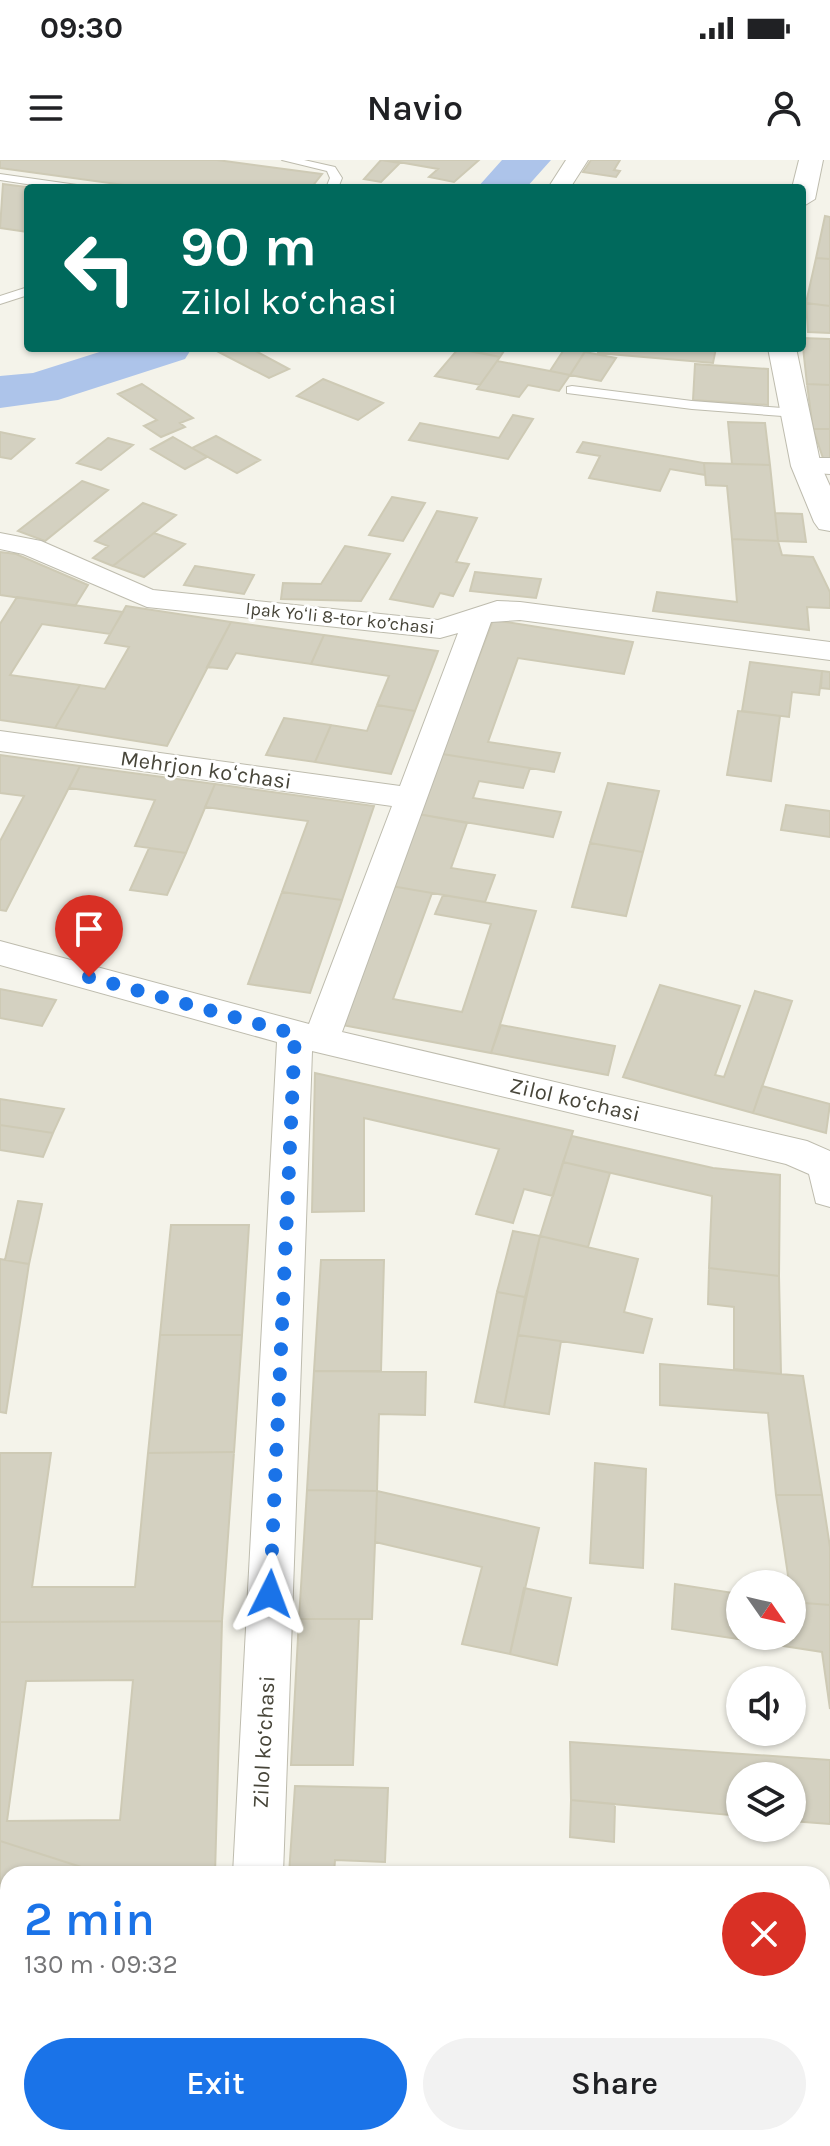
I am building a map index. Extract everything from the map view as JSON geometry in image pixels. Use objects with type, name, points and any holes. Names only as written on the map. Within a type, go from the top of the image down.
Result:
[{"type":"street","points":[[562,184],[577,160]]},
{"type":"street","points":[[805,184],[811,160]]},
{"type":"street","points":[[783,352],[796,413],[818,466],[830,522]]},
{"type":"street","name":"Ipak Yoʻli 8-tor koʼchasi","points":[[0,541],[31,547],[147,598],[440,629],[497,610],[520,611],[830,651]]},
{"type":"street","points":[[308,1037],[411,798],[479,615]]},
{"type":"street","name":"Mehrjon koʻchasi","points":[[0,741],[411,798]]},
{"type":"street","name":"Zilol ko‘chasi","points":[[0,953],[308,1037],[794,1151],[829,1175]]},
{"type":"street","name":"Zilol ko‘chasi","points":[[258,1866],[308,1037]]},
{"type":"lane","points":[[288,160],[331,169],[336,178],[334,184]]},
{"type":"lane","points":[[0,177],[49,184]]},
{"type":"lane","points":[[0,300],[24,292]]},
{"type":"lane","points":[[572,390],[692,405],[796,413]]},
{"type":"building","points":[[0,160],[217,160],[322,174],[314,184],[117,184],[0,168]]},
{"type":"building","points":[[381,160],[400,163],[381,182],[364,179]]},
{"type":"building","points":[[387,160],[479,160],[454,182],[429,177],[438,169]]},
{"type":"building","points":[[591,160],[620,160],[614,170],[620,171],[616,177],[583,172]]},
{"type":"building","points":[[3,184],[24,187],[24,231],[0,228]]},
{"type":"building","points":[[825,216],[830,217],[830,259],[816,258]]},
{"type":"building","points":[[816,258],[830,259],[830,306],[806,303]]},
{"type":"building","points":[[806,303],[830,306],[830,333],[808,332]]},
{"type":"building","points":[[806,338],[830,339],[830,385],[807,384],[804,352],[806,352]]},
{"type":"building","points":[[219,352],[257,352],[289,369],[269,378]]},
{"type":"building","points":[[455,352],[500,357],[480,385],[435,376]]},
{"type":"building","points":[[477,352],[503,352],[500,357]]},
{"type":"building","points":[[562,352],[584,352],[570,375],[550,371]]},
{"type":"building","points":[[585,352],[616,358],[601,381],[570,375]]},
{"type":"building","points":[[598,352],[715,352],[713,363]]},
{"type":"building","points":[[497,361],[570,375],[559,391],[528,385],[519,397],[477,389]]},
{"type":"building","points":[[695,364],[768,369],[768,405],[693,400]]},
{"type":"building","points":[[323,379],[383,403],[358,420],[297,396]]},
{"type":"building","points":[[142,384],[193,418],[180,423],[185,427],[161,437],[144,426],[157,420],[118,394]]},
{"type":"building","points":[[807,384],[830,385],[830,429],[813,429]]},
{"type":"building","points":[[513,415],[533,419],[508,459],[409,440],[420,423],[499,438]]},
{"type":"building","points":[[728,422],[765,423],[770,465],[732,464]]},
{"type":"building","points":[[813,429],[830,429],[830,461],[824,461]]},
{"type":"building","points":[[0,432],[34,439],[11,459],[0,457]]},
{"type":"building","points":[[216,436],[260,460],[237,473],[192,448]]},
{"type":"building","points":[[173,437],[207,457],[185,469],[151,449]]},
{"type":"building","points":[[108,438],[133,445],[101,470],[77,463]]},
{"type":"building","points":[[583,442],[704,463],[705,475],[670,469],[660,491],[589,478],[600,456],[577,452]]},
{"type":"building","points":[[704,463],[770,465],[778,541],[732,539],[727,486],[706,485]]},
{"type":"building","points":[[82,481],[108,490],[45,541],[18,531]]},
{"type":"building","points":[[392,497],[425,503],[403,541],[369,535]]},
{"type":"building","points":[[143,503],[176,515],[113,566],[93,558],[108,546],[95,541]]},
{"type":"building","points":[[437,511],[477,518],[456,562],[469,564],[453,596],[440,593],[433,607],[390,599]]},
{"type":"building","points":[[775,513],[802,514],[806,542],[778,541]]},
{"type":"building","points":[[154,533],[185,544],[144,577],[113,566]]},
{"type":"building","points":[[732,539],[778,541],[782,555],[813,557],[830,592],[830,608],[807,607],[809,630],[653,611],[657,592],[737,602]]},
{"type":"building","points":[[345,546],[390,554],[361,601],[281,599],[283,583],[321,584]]},
{"type":"building","points":[[0,552],[16,554],[88,585],[75,606],[0,595]]},
{"type":"building","points":[[195,566],[254,575],[244,594],[184,585]]},
{"type":"building","points":[[475,572],[541,579],[536,598],[470,591]]},
{"type":"building","points":[[17,597],[123,612],[110,634],[42,624],[10,675],[80,685],[55,728],[0,720],[0,624]]},
{"type":"building","points":[[126,606],[231,622],[167,746],[55,728],[80,685],[105,689],[129,647],[105,643]]},
{"type":"building","points":[[493,620],[633,642],[624,674],[518,658],[488,742],[560,753],[554,772],[442,754]]},
{"type":"building","points":[[231,622],[324,635],[311,664],[236,653],[227,669],[207,667]]},
{"type":"building","points":[[324,635],[438,651],[415,711],[377,705],[389,676],[311,664]]},
{"type":"building","points":[[750,662],[822,671],[819,695],[792,692],[789,717],[742,711]]},
{"type":"building","points":[[822,671],[830,672],[830,689],[821,688]]},
{"type":"building","points":[[377,705],[415,711],[391,774],[315,762],[331,725],[367,731]]},
{"type":"building","points":[[738,711],[780,716],[771,781],[727,775]]},
{"type":"building","points":[[284,718],[331,725],[315,762],[266,755]]},
{"type":"building","points":[[442,754],[530,768],[523,788],[479,781],[473,798],[561,812],[553,837],[418,814]]},
{"type":"building","points":[[0,755],[80,766],[6,911],[0,910],[0,841],[24,796],[0,793]]},
{"type":"building","points":[[80,766],[215,784],[186,853],[135,846],[155,800],[69,788]]},
{"type":"building","points":[[608,783],[659,791],[643,852],[590,843]]},
{"type":"building","points":[[215,784],[374,806],[342,900],[282,892],[308,821],[205,807]]},
{"type":"building","points":[[786,805],[830,811],[830,837],[781,830]]},
{"type":"building","points":[[418,814],[467,823],[451,868],[495,875],[485,902],[391,886]]},
{"type":"building","points":[[590,843],[643,852],[626,916],[572,907]]},
{"type":"building","points":[[149,848],[186,853],[167,895],[130,890]]},
{"type":"building","points":[[391,886],[432,893],[393,999],[462,1012],[491,924],[435,914],[443,895],[536,911],[491,1053],[337,1024]]},
{"type":"building","points":[[282,892],[342,900],[310,993],[248,984]]},
{"type":"building","points":[[660,985],[740,1006],[715,1075],[724,1077],[755,991],[792,1001],[753,1113],[623,1077]]},
{"type":"building","points":[[0,989],[56,1000],[42,1026],[0,1018]]},
{"type":"building","points":[[501,1025],[615,1046],[608,1075],[491,1053]]},
{"type":"building","points":[[315,1073],[573,1131],[553,1196],[524,1189],[513,1223],[476,1214],[499,1149],[364,1118],[364,1211],[312,1212]]},
{"type":"building","points":[[762,1086],[830,1104],[826,1133],[753,1113]]},
{"type":"building","points":[[0,1099],[64,1109],[53,1133],[0,1125]]},
{"type":"building","points":[[0,1125],[53,1133],[43,1157],[0,1150]]},
{"type":"building","points":[[572,1136],[713,1168],[780,1175],[779,1276],[709,1268],[712,1196],[563,1162]]},
{"type":"building","points":[[563,1162],[610,1173],[588,1247],[540,1236]]},
{"type":"building","points":[[18,1201],[42,1204],[29,1264],[5,1260]]},
{"type":"building","points":[[171,1225],[249,1225],[242,1335],[160,1335]]},
{"type":"building","points":[[513,1231],[540,1236],[525,1297],[497,1292]]},
{"type":"building","points":[[540,1236],[638,1259],[624,1312],[652,1319],[643,1353],[518,1335]]},
{"type":"building","points":[[0,1259],[29,1264],[6,1413],[0,1412]]},
{"type":"building","points":[[321,1260],[384,1260],[381,1371],[314,1371]]},
{"type":"building","points":[[709,1268],[779,1276],[781,1374],[734,1369],[734,1307],[708,1304]]},
{"type":"building","points":[[497,1292],[525,1297],[504,1407],[475,1402]]},
{"type":"building","points":[[160,1335],[242,1335],[234,1452],[148,1453]]},
{"type":"building","points":[[518,1335],[561,1341],[549,1414],[504,1407]]},
{"type":"building","points":[[660,1364],[803,1376],[822,1495],[776,1495],[768,1413],[660,1405]]},
{"type":"building","points":[[314,1371],[426,1372],[425,1415],[379,1414],[377,1491],[307,1490]]},
{"type":"building","points":[[234,1452],[222,1621],[0,1622],[0,1453],[51,1453],[32,1587],[135,1587],[148,1453]]},
{"type":"building","points":[[595,1463],[646,1469],[643,1568],[590,1563]]},
{"type":"building","points":[[307,1490],[377,1491],[372,1619],[299,1619]]},
{"type":"building","points":[[377,1491],[539,1528],[510,1654],[462,1644],[482,1567],[375,1542]]},
{"type":"building","points":[[776,1495],[822,1495],[830,1547],[830,1605],[806,1603],[806,1570],[787,1570]]},
{"type":"building","points":[[675,1584],[726,1592],[726,1637],[672,1629]]},
{"type":"building","points":[[524,1588],[571,1598],[557,1665],[510,1654]]},
{"type":"building","points":[[806,1603],[830,1605],[830,1709],[822,1652],[806,1650]]},
{"type":"building","points":[[299,1619],[359,1619],[353,1765],[291,1765]]},
{"type":"building","points":[[222,1621],[215,1866],[78,1866],[0,1841],[0,1622]],"holes":[[[133,1680],[120,1820],[7,1821],[26,1681]]]},
{"type":"building","points":[[570,1742],[830,1760],[830,1824],[806,1822],[806,1762],[726,1762],[726,1815],[571,1800]]},
{"type":"building","points":[[295,1786],[388,1788],[385,1862],[335,1860],[335,1866],[290,1866]]},
{"type":"building","points":[[571,1800],[615,1804],[614,1842],[570,1837]]},
{"type":"building","points":[[0,1841],[78,1866],[0,1866]]},
{"type":"waterway","points":[[504,184],[528,160]]},
{"type":"waterway","points":[[0,392],[39,389],[154,352]]},
{"type":"route","points":[[89,977],[295,1034],[270,1594]]}]
